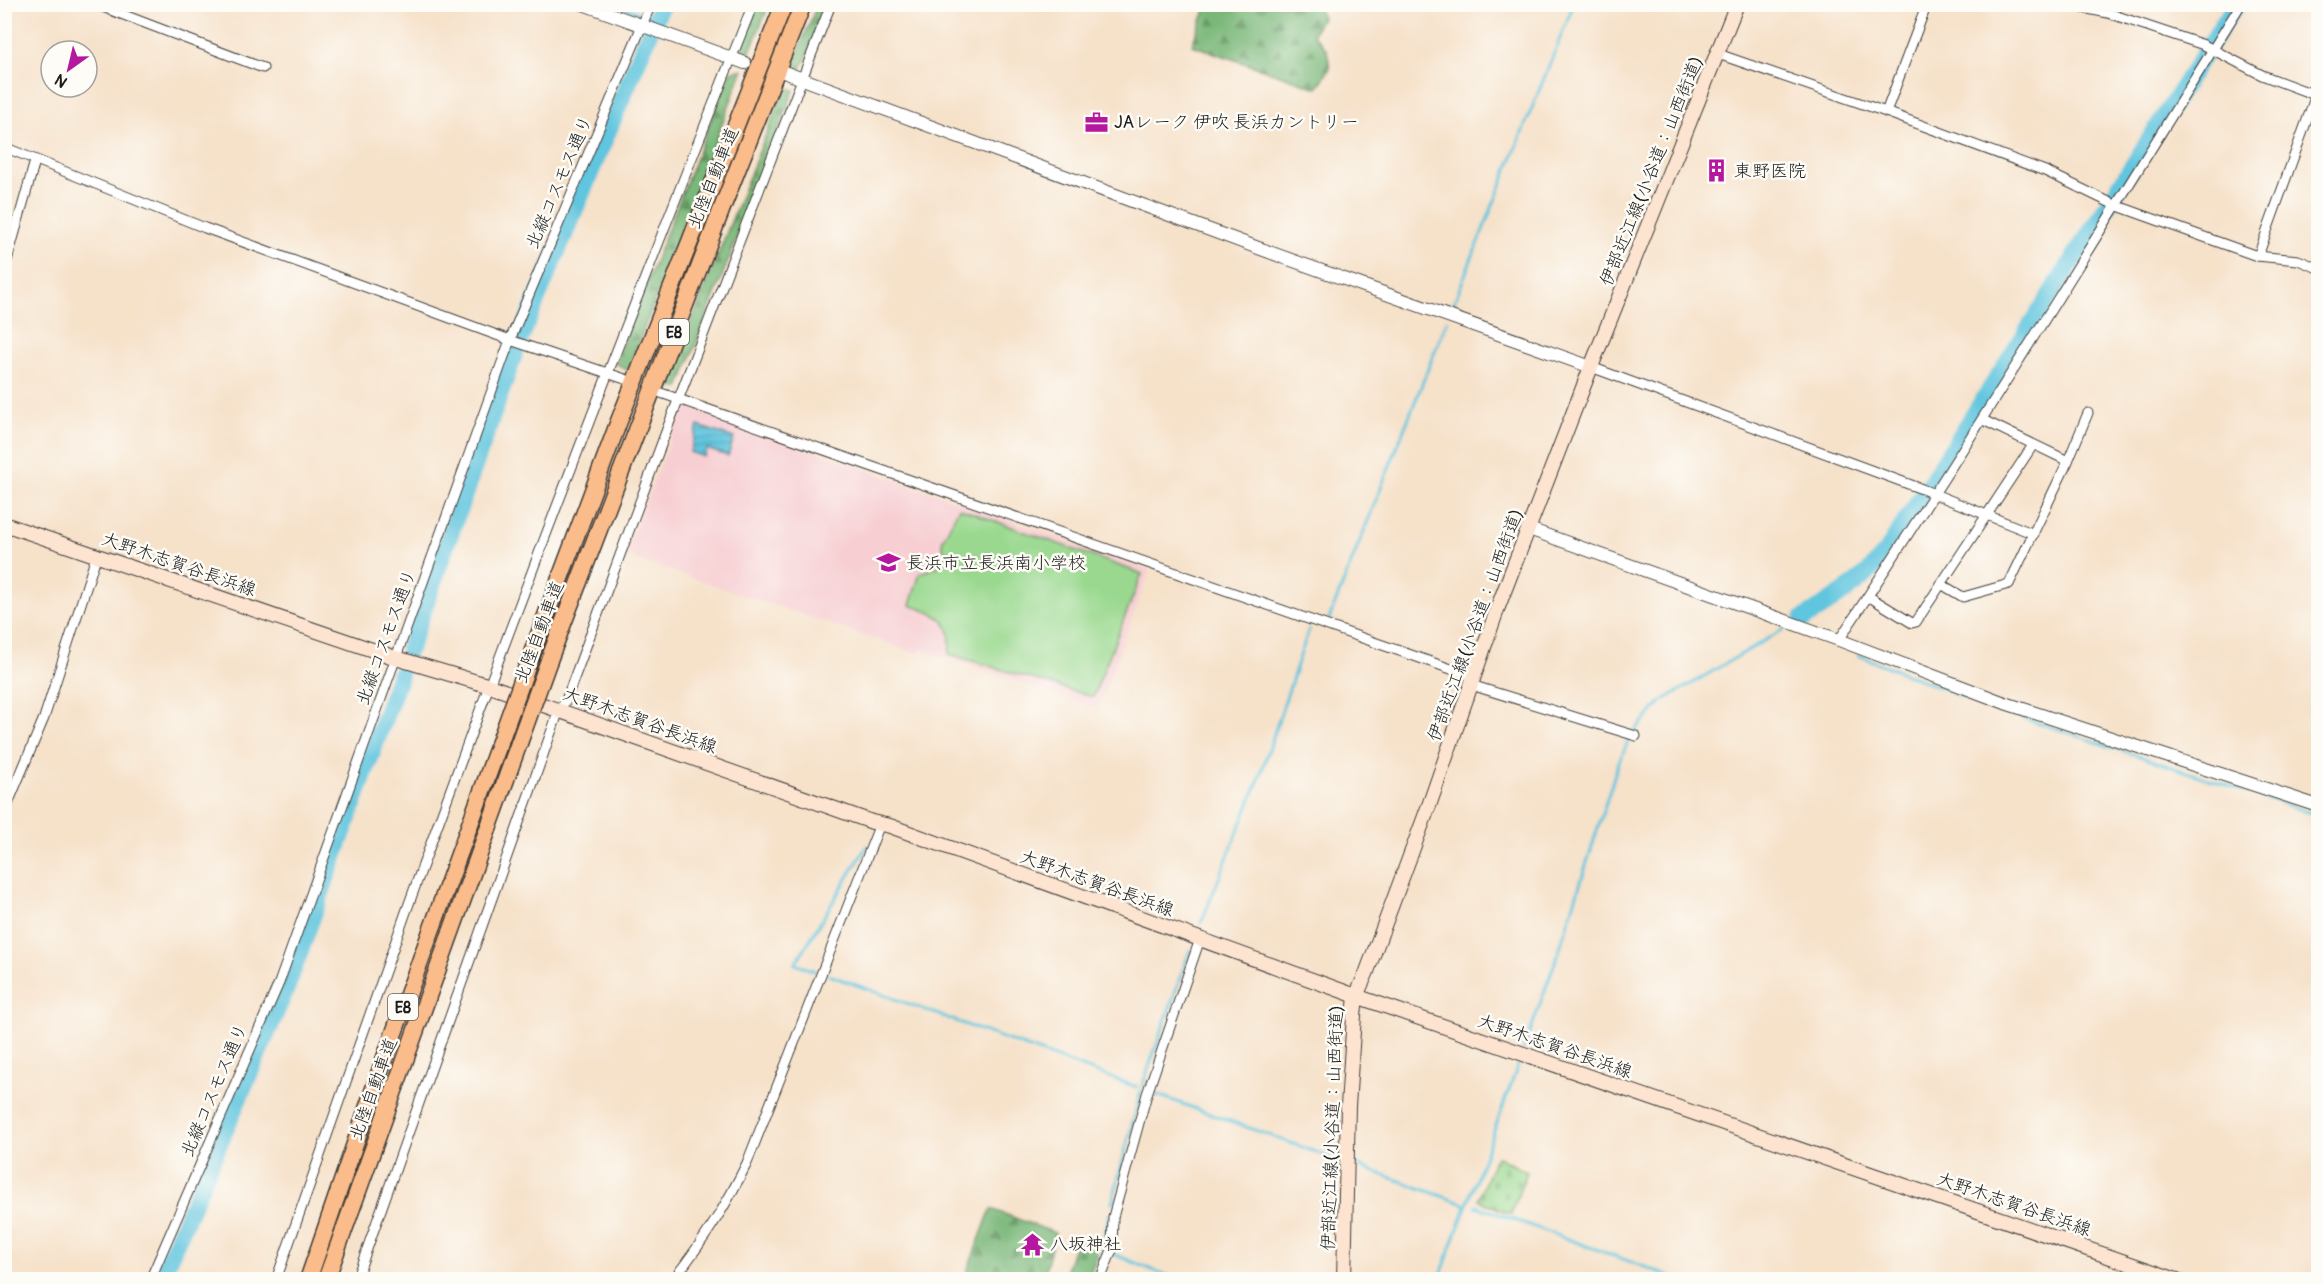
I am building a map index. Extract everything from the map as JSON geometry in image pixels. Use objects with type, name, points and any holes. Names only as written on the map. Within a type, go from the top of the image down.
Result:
[{"type":"highway","name":"北陸自動車道","points":[[308,1280],[379,1074],[532,653],[619,421],[784,4]]},
{"type":"highway","name":"北陸自動車道","points":[[326,1280],[549,660],[803,4]]},
{"type":"main road","name":"伊部近江線(小谷道：山西街道)","points":[[1344,1280],[1348,1106],[1356,996],[1392,907],[1498,607],[1591,367],[1737,4]]},
{"type":"main road","name":"大野木志賀谷長浜線","points":[[4,524],[396,658],[560,710],[1356,996],[2176,1280]]},
{"type":"street","points":[[95,4],[263,68]]},
{"type":"street","points":[[584,4],[745,63]]},
{"type":"street","points":[[276,1280],[407,908],[608,373],[753,4]]},
{"type":"street","points":[[356,1280],[560,710],[566,700],[831,4]]},
{"type":"street","points":[[1886,112],[1927,4]]},
{"type":"street","points":[[2063,4],[2109,9],[2210,48],[2262,75],[2317,95],[2258,256]]},
{"type":"street","points":[[1839,640],[1868,596],[1928,492],[1983,420],[2111,203],[2210,48],[2241,4]]},
{"type":"street","name":"北縦コスモス通り","points":[[150,1280],[279,983],[396,658],[515,341],[650,7]]},
{"type":"street","points":[[1718,54],[1886,112],[2045,171],[2111,203],[2258,256],[2298,260],[2319,268]]},
{"type":"street","points":[[784,72],[1280,256],[1591,367],[1928,492],[2034,534]]},
{"type":"street","points":[[4,147],[205,228],[626,379]]},
{"type":"street","points":[[4,271],[34,161]]},
{"type":"street","points":[[661,393],[1472,681],[1636,736]]},
{"type":"street","points":[[1941,584],[1964,597],[2009,584],[2068,461],[2088,413]]},
{"type":"street","points":[[1983,420],[2068,461]]},
{"type":"street","points":[[1868,596],[1912,623],[1916,622],[2033,445]]},
{"type":"street","points":[[1529,529],[1839,640],[2004,703],[2319,806]]},
{"type":"street","points":[[4,813],[44,718],[96,554]]},
{"type":"street","points":[[4,784],[16,788]]},
{"type":"street","points":[[673,1280],[707,1236],[730,1199],[747,1163],[880,824]]},
{"type":"street","points":[[1100,1280],[1111,1252],[1113,1217],[1147,1094],[1200,939]]},
{"type":"shaded area","name":"長浜市立長浜南小学校","points":[[688,406],[1150,570],[1098,709],[921,649],[919,654],[624,555],[682,411]]},
{"type":"green space","points":[[758,5],[769,5],[748,56],[742,53],[741,47]]},
{"type":"green space","points":[[817,5],[832,5],[800,71],[790,71]]},
{"type":"green space","points":[[1207,5],[1318,5],[1322,18],[1313,34],[1327,50],[1330,68],[1317,88],[1192,45]]},
{"type":"green space","points":[[743,69],[628,371],[615,363],[730,72]]},
{"type":"green space","points":[[785,87],[794,90],[679,388],[665,387]]},
{"type":"green space","points":[[959,508],[1142,574],[1093,697],[949,654],[950,642],[947,626],[929,612],[910,605],[920,573],[937,567],[945,556],[942,541]]},
{"type":"green space","points":[[1498,1157],[1527,1172],[1511,1214],[1478,1200],[1494,1160]]},
{"type":"green space","name":"八坂神社","points":[[991,1209],[1055,1233],[1043,1279],[964,1279]]},
{"type":"green space","points":[[1076,1241],[1096,1248],[1097,1256],[1088,1279],[1063,1279]]},
{"type":"water","points":[[698,426],[734,438],[728,456],[707,449],[704,457],[690,452]]},
{"type":"waterway","points":[[615,4],[655,19]]},
{"type":"waterway","points":[[653,24],[662,4]]},
{"type":"waterway","points":[[1453,305],[1571,11],[1571,4]]},
{"type":"waterway","points":[[1803,619],[1859,581],[1887,551],[2236,4]]},
{"type":"waterway","points":[[409,649],[517,346],[649,34]]},
{"type":"waterway","points":[[1329,619],[1447,321]]},
{"type":"waterway","points":[[1201,923],[1259,779],[1309,629]]},
{"type":"waterway","points":[[1524,1049],[1560,948],[1618,764],[1631,735],[1662,701],[1784,629]]},
{"type":"waterway","points":[[1858,655],[1987,706],[2314,814]]},
{"type":"waterway","points":[[160,1280],[286,989],[400,675]]},
{"type":"waterway","points":[[815,971],[795,964],[867,846]]},
{"type":"waterway","points":[[1142,1087],[1190,950]]},
{"type":"waterway","points":[[829,975],[1137,1087]]},
{"type":"waterway","points":[[1439,1280],[1520,1060]]},
{"type":"waterway","points":[[1112,1203],[1141,1091]]},
{"type":"waterway","points":[[1155,1094],[1338,1160]]},
{"type":"waterway","points":[[1353,1164],[1464,1204]]},
{"type":"waterway","points":[[1476,1206],[1681,1280]]},
{"type":"waterway","points":[[1104,1236],[1109,1215]]},
{"type":"waterway","points":[[1093,1280],[1103,1250],[1178,1280]]},
{"type":"place","name":"JAレーク 伊吹 長浜カントリー","points":[[1096,122]]},
{"type":"place","name":"東野医院","points":[[1716,171]]},
{"type":"place","name":"長浜市立長浜南小学校","points":[[888,563]]},
{"type":"place","name":"八坂神社","points":[[1032,1244]]}]
